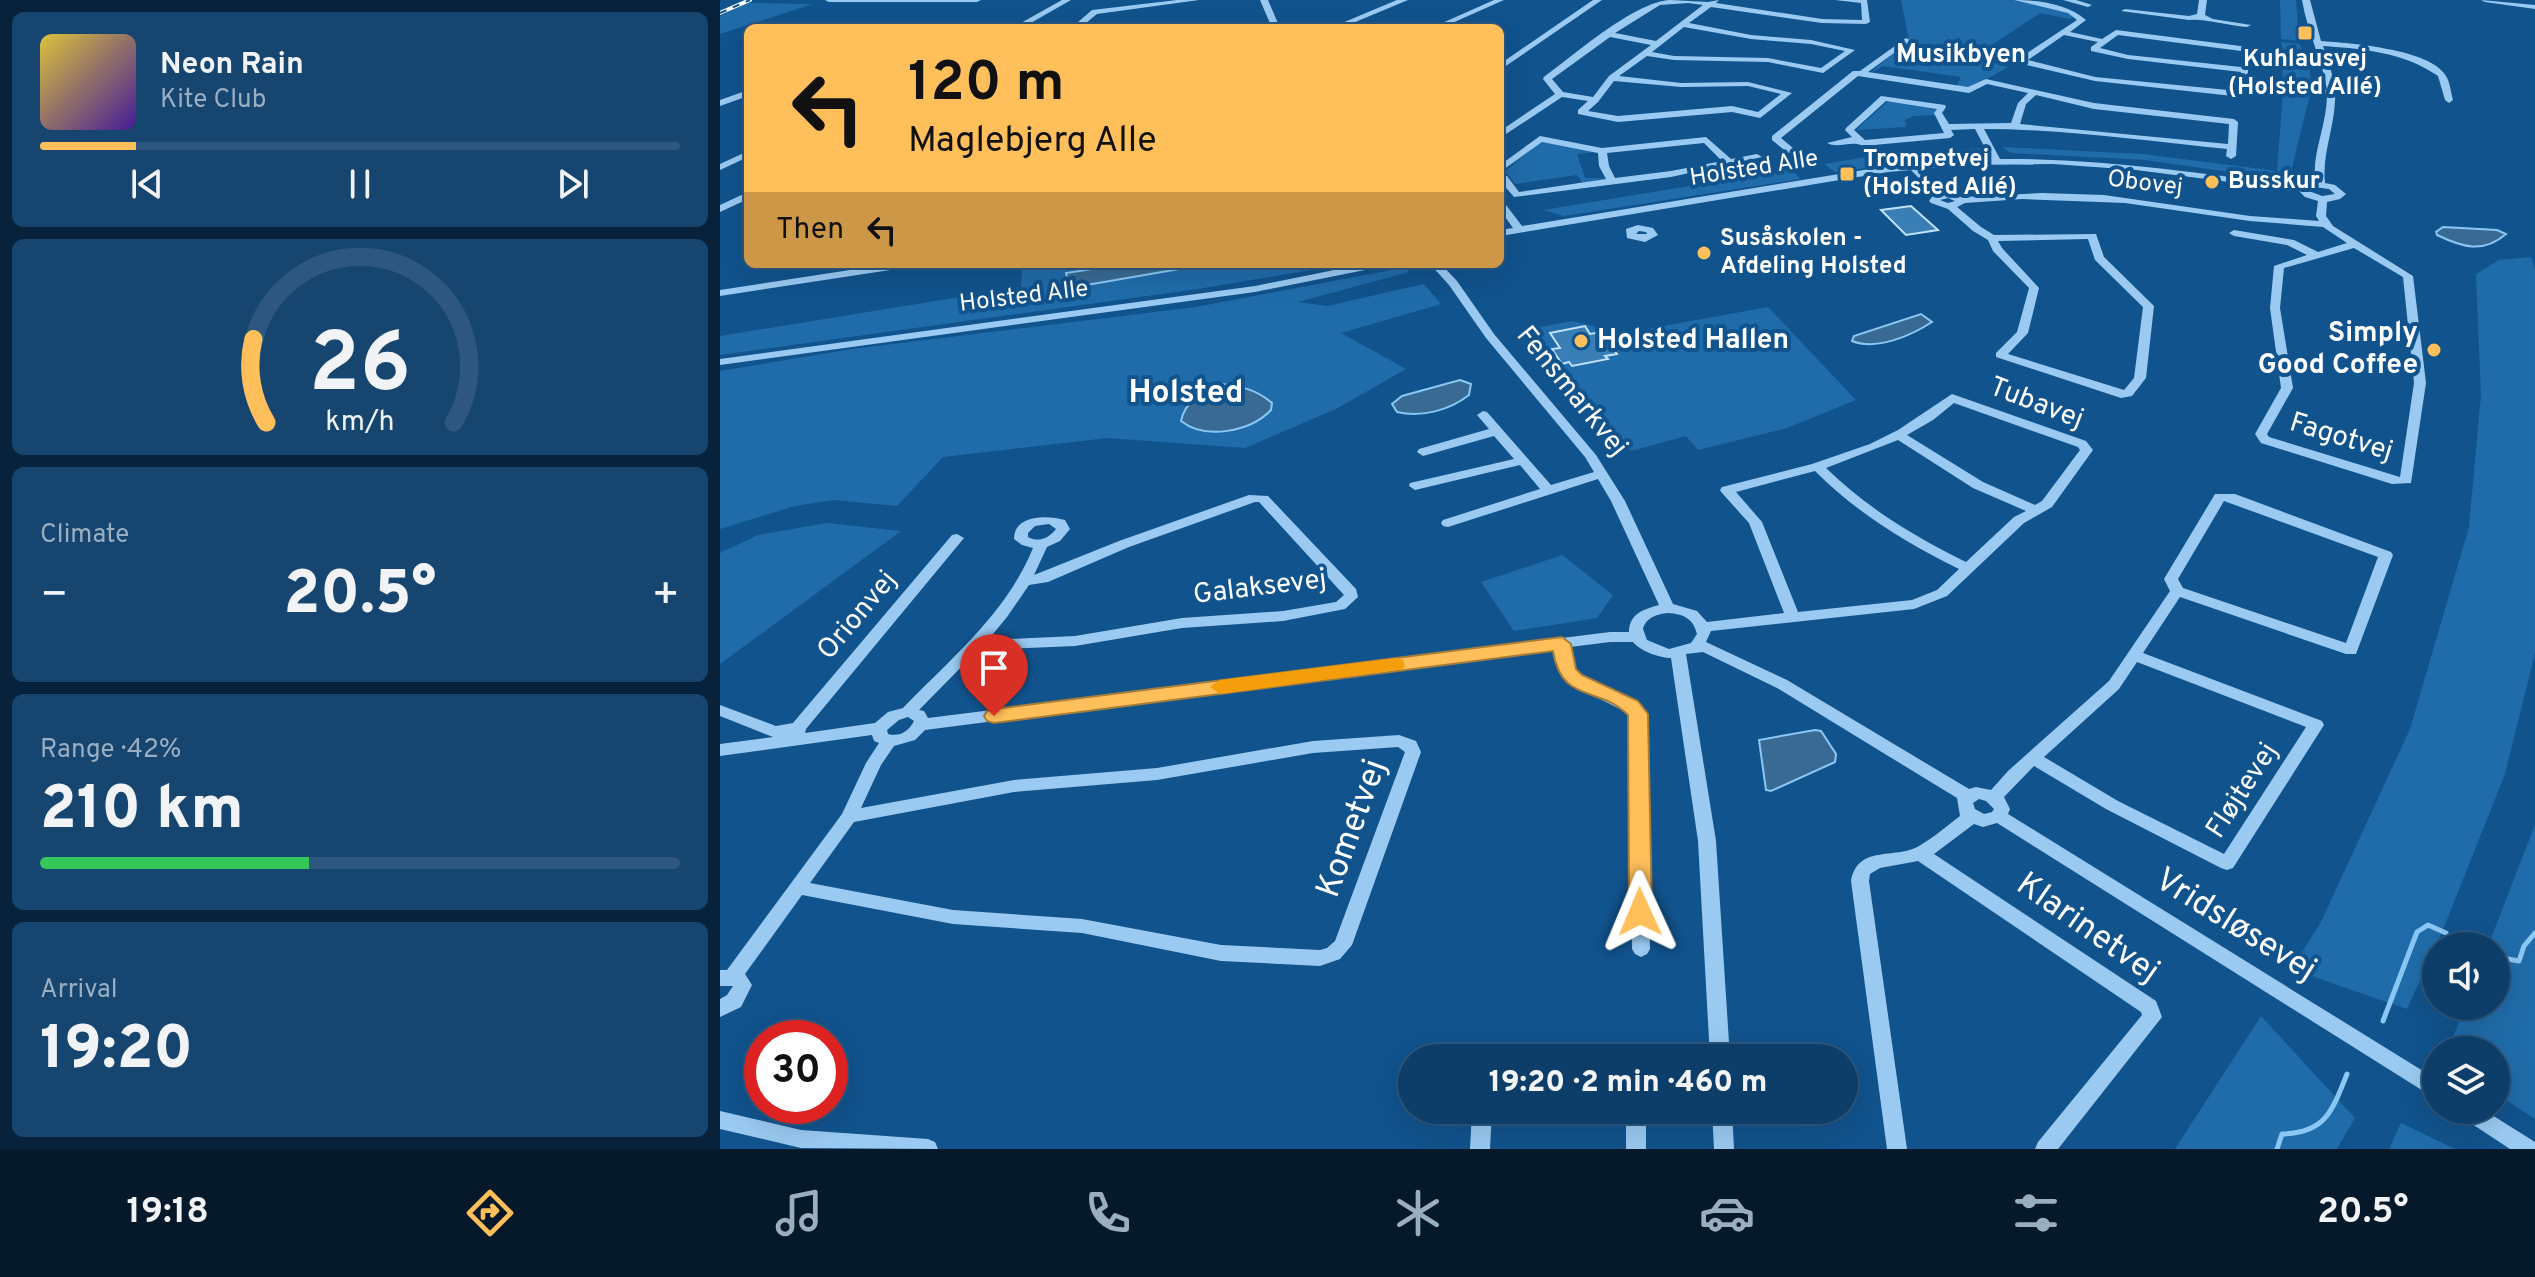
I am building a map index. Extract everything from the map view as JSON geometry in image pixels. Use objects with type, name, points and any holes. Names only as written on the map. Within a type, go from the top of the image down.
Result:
[{"type":"street","points":[[829,0],[906,3],[977,0]]},
{"type":"street","points":[[1023,24],[1067,0]]},
{"type":"street","points":[[1079,24],[1089,15],[1195,0]]},
{"type":"street","points":[[1264,0],[1274,24]]},
{"type":"street","points":[[1344,24],[1404,0]]},
{"type":"street","points":[[1444,24],[1500,0]]},
{"type":"street","points":[[1504,65],[1598,0]]},
{"type":"street","points":[[1595,100],[1560,94],[1547,79],[1607,34],[1658,3],[1686,0],[1714,2],[1822,21],[1866,22],[1864,1],[1839,0]]},
{"type":"street","points":[[2019,0],[2070,11],[2082,20],[2021,61],[2095,79],[2242,94],[2245,70],[2245,49],[2116,32],[2094,49],[2128,57],[2245,70]]},
{"type":"street","points":[[2067,0],[2088,5]]},
{"type":"street","points":[[2201,16],[2203,0]]},
{"type":"street","points":[[2306,0],[2307,14],[2331,93],[2331,112],[2319,155],[2320,184]]},
{"type":"street","points":[[2485,0],[2535,7]]},
{"type":"street","points":[[1612,78],[1681,85],[1748,84],[1788,93],[1760,115],[1732,109],[1618,119],[1581,112],[1612,78],[1714,2]]},
{"type":"street","points":[[2125,11],[2189,18],[2201,16],[2211,21],[2247,25]]},
{"type":"street","points":[[1646,53],[1674,58],[1768,60],[1823,71],[1851,50],[1685,25]]},
{"type":"street","points":[[2064,33],[2102,41]]},
{"type":"street","points":[[1607,34],[1658,44]]},
{"type":"street","points":[[1861,74],[1906,40]]},
{"type":"street","points":[[2318,43],[2373,48],[2425,65],[2442,75],[2449,100]]},
{"type":"street","points":[[1801,150],[1791,151],[1775,138],[1856,73],[1969,90],[1986,81],[2094,106],[2234,122],[2231,151],[2015,126],[1947,127]]},
{"type":"street","points":[[2244,83],[2331,93]]},
{"type":"street","points":[[1942,107],[1884,98],[1849,130],[1863,143],[1950,135],[1938,113],[1956,88]]},
{"type":"street","points":[[2015,126],[2022,103],[2033,93]]},
{"type":"street","points":[[720,103],[744,94]]},
{"type":"street","points":[[1504,132],[1560,94]]},
{"type":"street","points":[[1978,126],[1997,161]]},
{"type":"street","points":[[1504,171],[1552,129]]},
{"type":"street","points":[[1540,139],[1602,151],[1706,140],[1728,162]]},
{"type":"street","points":[[1832,143],[1859,139]]},
{"type":"street","points":[[1602,151],[1604,166],[1612,181]]},
{"type":"street","points":[[721,166],[744,156]]},
{"type":"street","points":[[1504,178],[1517,195],[1757,157]]},
{"type":"street","name":"Holsted Alle","points":[[1504,232],[1913,166],[1997,161],[2136,167],[2302,189]]},
{"type":"street","points":[[1913,166],[1940,195],[1956,203],[1977,229],[1992,238],[2092,236],[2099,258],[2149,306],[2140,378],[2128,393],[2121,394],[2000,355],[2022,333],[2035,293],[2031,283],[1997,249],[1992,238]]},
{"type":"street","points":[[2309,184],[2320,184],[2337,189],[2341,194],[2336,198],[2323,199],[2302,189],[2309,184]]},
{"type":"street","name":"Obovej","points":[[1956,203],[2032,196],[2095,198],[2280,222],[2325,224]]},
{"type":"street","points":[[720,209],[744,197]]},
{"type":"street","points":[[2323,199],[2321,216],[2325,224]]},
{"type":"street","points":[[1504,209],[1519,230]]},
{"type":"street","points":[[1614,215],[1635,229]]},
{"type":"street","name":"Fagotvej","points":[[2325,224],[2408,276],[2420,383],[2406,480],[2397,481],[2265,440],[2261,434],[2287,388],[2275,308],[2279,266],[2356,244]]},
{"type":"street","points":[[2234,233],[2290,242],[2314,254]]},
{"type":"street","points":[[720,293],[884,268]]},
{"type":"street","name":"Holsted Alle","points":[[720,362],[1255,289],[1360,268]]},
{"type":"street","name":"Fensmarkvej","points":[[1439,268],[1518,369],[1573,431],[1602,473],[1668,608]]},
{"type":"street","name":"Tubavej","points":[[1704,627],[1793,617],[1929,600],[1969,569],[2033,509],[2047,504],[2087,450],[2082,444],[1952,398],[1924,423],[1847,457],[1727,490],[1755,522],[1793,617]]},
{"type":"street","points":[[1483,415],[1547,489]]},
{"type":"street","points":[[1423,452],[1497,431]]},
{"type":"street","points":[[1898,435],[1978,485],[2033,509]]},
{"type":"street","points":[[1415,486],[1522,461]]},
{"type":"street","points":[[1817,466],[1847,498],[1913,542],[1969,569]]},
{"type":"street","points":[[1448,523],[1602,473]]},
{"type":"street","points":[[2220,497],[2230,497],[2386,555],[2351,650],[2177,591],[2171,579],[2220,497]]},
{"type":"street","name":"Galaksevej","points":[[977,645],[1075,641],[1182,623],[1283,616],[1340,606],[1351,597],[1351,592],[1263,499],[1254,498],[1200,520],[1124,544],[1043,579],[1024,581]]},
{"type":"street","name":"Orionvej","points":[[796,734],[957,538]]},
{"type":"street","points":[[720,1009],[734,1001],[742,990],[742,981],[726,977],[799,888],[849,817],[894,716],[908,712],[977,645],[1024,581],[1036,561],[1041,544]]},
{"type":"street","points":[[1967,796],[1964,809],[1971,817],[1983,821],[2033,758],[2114,685],[2177,591]]},
{"type":"street","points":[[1696,646],[1704,634],[1704,627],[1695,615],[1668,608],[1641,617],[1635,630],[1641,643],[1657,652],[1678,653],[1696,646],[1706,647],[1782,684],[1967,796],[1982,793],[1997,807]]},
{"type":"street","points":[[720,710],[775,732],[908,737],[921,725],[1636,637]]},
{"type":"street","points":[[1562,644],[1567,672],[1575,680],[1631,706],[1638,714],[1641,949]]},
{"type":"street","points":[[1678,653],[1707,841],[1719,1044]]},
{"type":"street","name":"Fløjtevej","points":[[2033,758],[2112,805],[2227,863],[2316,725],[2134,655]]},
{"type":"street","points":[[908,712],[921,718],[921,725]]},
{"type":"street","points":[[720,750],[796,734]]},
{"type":"street","name":"Kometvej","points":[[799,888],[953,917],[1082,926],[1221,953],[1320,958],[1333,954],[1343,945],[1413,752],[1410,745],[1399,741],[1313,747],[1157,774],[1014,786],[849,817]]},
{"type":"street","name":"Vridsløsevej","points":[[1997,807],[2422,1081]]},
{"type":"street","points":[[1897,1149],[1860,881],[1862,870],[1876,862],[1921,854],[1971,817]]},
{"type":"street","name":"Klarinetvej","points":[[1921,854],[2149,1007],[2152,1017],[2045,1149]]},
{"type":"street","points":[[720,1120],[801,1139],[928,1149]]},
{"type":"street","points":[[1480,1149],[1481,1124]]},
{"type":"street","points":[[1636,1124],[1636,1149]]},
{"type":"street","points":[[1723,1124],[1724,1149]]},
{"type":"street","points":[[2489,1124],[2528,1149]]},
{"type":"shaded area","points":[[1901,0],[2013,0],[2067,11],[2074,16],[2070,19],[2040,13],[1972,58],[2008,67],[1969,89],[1956,87],[1961,77],[1883,66],[1869,74],[1909,40]]},
{"type":"shaded area","points":[[2280,0],[2296,0],[2299,41],[2281,39]]},
{"type":"shaded area","points":[[748,3],[813,4],[720,34],[720,16]]},
{"type":"shaded area","points":[[2281,42],[2300,44],[2310,72],[2311,88],[2283,85]]},
{"type":"shaded area","points":[[2283,91],[2310,94],[2290,176],[2278,179],[2145,160],[2011,153],[2002,147],[2143,154],[2277,171]]},
{"type":"shaded area","points":[[1887,102],[1936,108],[1935,115],[1913,116],[1905,120],[1906,127],[1856,130]]},
{"type":"shaded area","points":[[1539,143],[1597,152],[1577,154],[1585,178],[1605,178],[1583,183],[1577,175],[1515,184],[1505,171]]},
{"type":"shaded area","points":[[1983,148],[1988,157],[1942,158],[1835,172],[1824,164],[1890,153]]},
{"type":"shaded area","points":[[1793,169],[1800,179],[1564,216],[1543,210]]},
{"type":"shaded area","points":[[2443,227],[2497,230],[2506,234],[2489,244],[2472,246],[2437,235],[2436,232]]},
{"type":"shaded area","points":[[2531,257],[2535,269],[2535,653],[2505,774],[2442,932],[2422,932],[2422,976],[2407,1009],[2291,969],[2320,924],[2410,729],[2469,527],[2481,395],[2476,274],[2499,260]]},
{"type":"shaded area","points":[[1022,268],[1323,268],[1198,289],[720,355],[720,336],[1021,287]]},
{"type":"shaded area","points":[[1098,268],[1185,268],[1069,288],[1066,273]]},
{"type":"shaded area","points":[[1402,268],[1407,268],[1409,272],[1298,302],[1327,306],[1424,284],[1441,304],[1341,333],[1406,369],[1336,409],[1245,448],[1108,438],[943,457],[897,506],[833,500],[795,506],[720,529],[720,371],[852,349],[1196,307]]},
{"type":"shaded area","points":[[1768,307],[1856,400],[1787,428],[1698,450],[1686,436],[1631,451],[1525,330],[1572,321],[1625,333]]},
{"type":"shaded area","points":[[1921,314],[1932,322],[1915,332],[1883,343],[1852,341],[1854,336]]},
{"type":"shaded area","points":[[1460,380],[1471,384],[1469,395],[1444,409],[1406,414],[1397,412],[1392,404],[1402,396]]},
{"type":"shaded area","points":[[1222,384],[1242,387],[1261,395],[1272,403],[1271,410],[1251,424],[1227,431],[1202,430],[1181,421],[1186,408],[1196,396]]},
{"type":"shaded area","points":[[827,523],[901,531],[720,664],[720,553],[758,535]]},
{"type":"shaded area","points":[[1562,555],[1613,595],[1597,618],[1514,631],[1481,582]]},
{"type":"shaded area","points":[[1821,731],[1836,754],[1835,762],[1771,791],[1766,790],[1759,740]]},
{"type":"shaded area","points":[[2535,825],[2535,1119],[2510,1102],[2510,1036],[2453,1036],[2460,1020],[2510,1020],[2510,932],[2493,932]]},
{"type":"shaded area","points":[[2261,1016],[2355,1118],[2337,1149],[2175,1149]]},
{"type":"shaded area","points":[[2401,1123],[2455,1149],[2389,1149]]},
{"type":"building","points":[[1911,206],[1938,230],[1906,235],[1881,210]]},
{"type":"building","name":"Holsted Hallen","points":[[1585,326],[1590,334],[1601,332],[1617,354],[1605,356],[1608,359],[1572,366],[1569,362],[1562,364],[1552,349],[1560,348],[1550,333]]},
{"type":"waterway","points":[[2383,1021],[2417,932],[2428,925],[2444,932]]},
{"type":"waterway","points":[[2510,959],[2519,961],[2524,946],[2535,933]]},
{"type":"waterway","points":[[2277,1149],[2282,1134],[2309,1129],[2325,1118],[2347,1074]]},
{"type":"railway","points":[[720,13],[750,0]]},
{"type":"slow traffic","points":[[1220,687],[1396,665]]},
{"type":"place","name":"Kuhlausvej (Holsted Allé)","points":[[2305,33]]},
{"type":"place","name":"Trompetvej (Holsted Allé)","points":[[1847,174]]},
{"type":"place","name":"Busskur","points":[[2212,182]]},
{"type":"place","name":"Susåskolen - Afdeling Holsted","points":[[1704,253]]},
{"type":"place","name":"Holsted Hallen","points":[[1581,341]]},
{"type":"place","name":"Simply Good Coffee","points":[[2434,350]]},
{"type":"district","name":"Musikbyen","points":[[1961,55]]},
{"type":"district","name":"Holsted","points":[[1186,394]]},
{"type":"route","points":[[994,716],[1562,644],[1567,672],[1575,680],[1631,706],[1638,714],[1640,912]]}]
